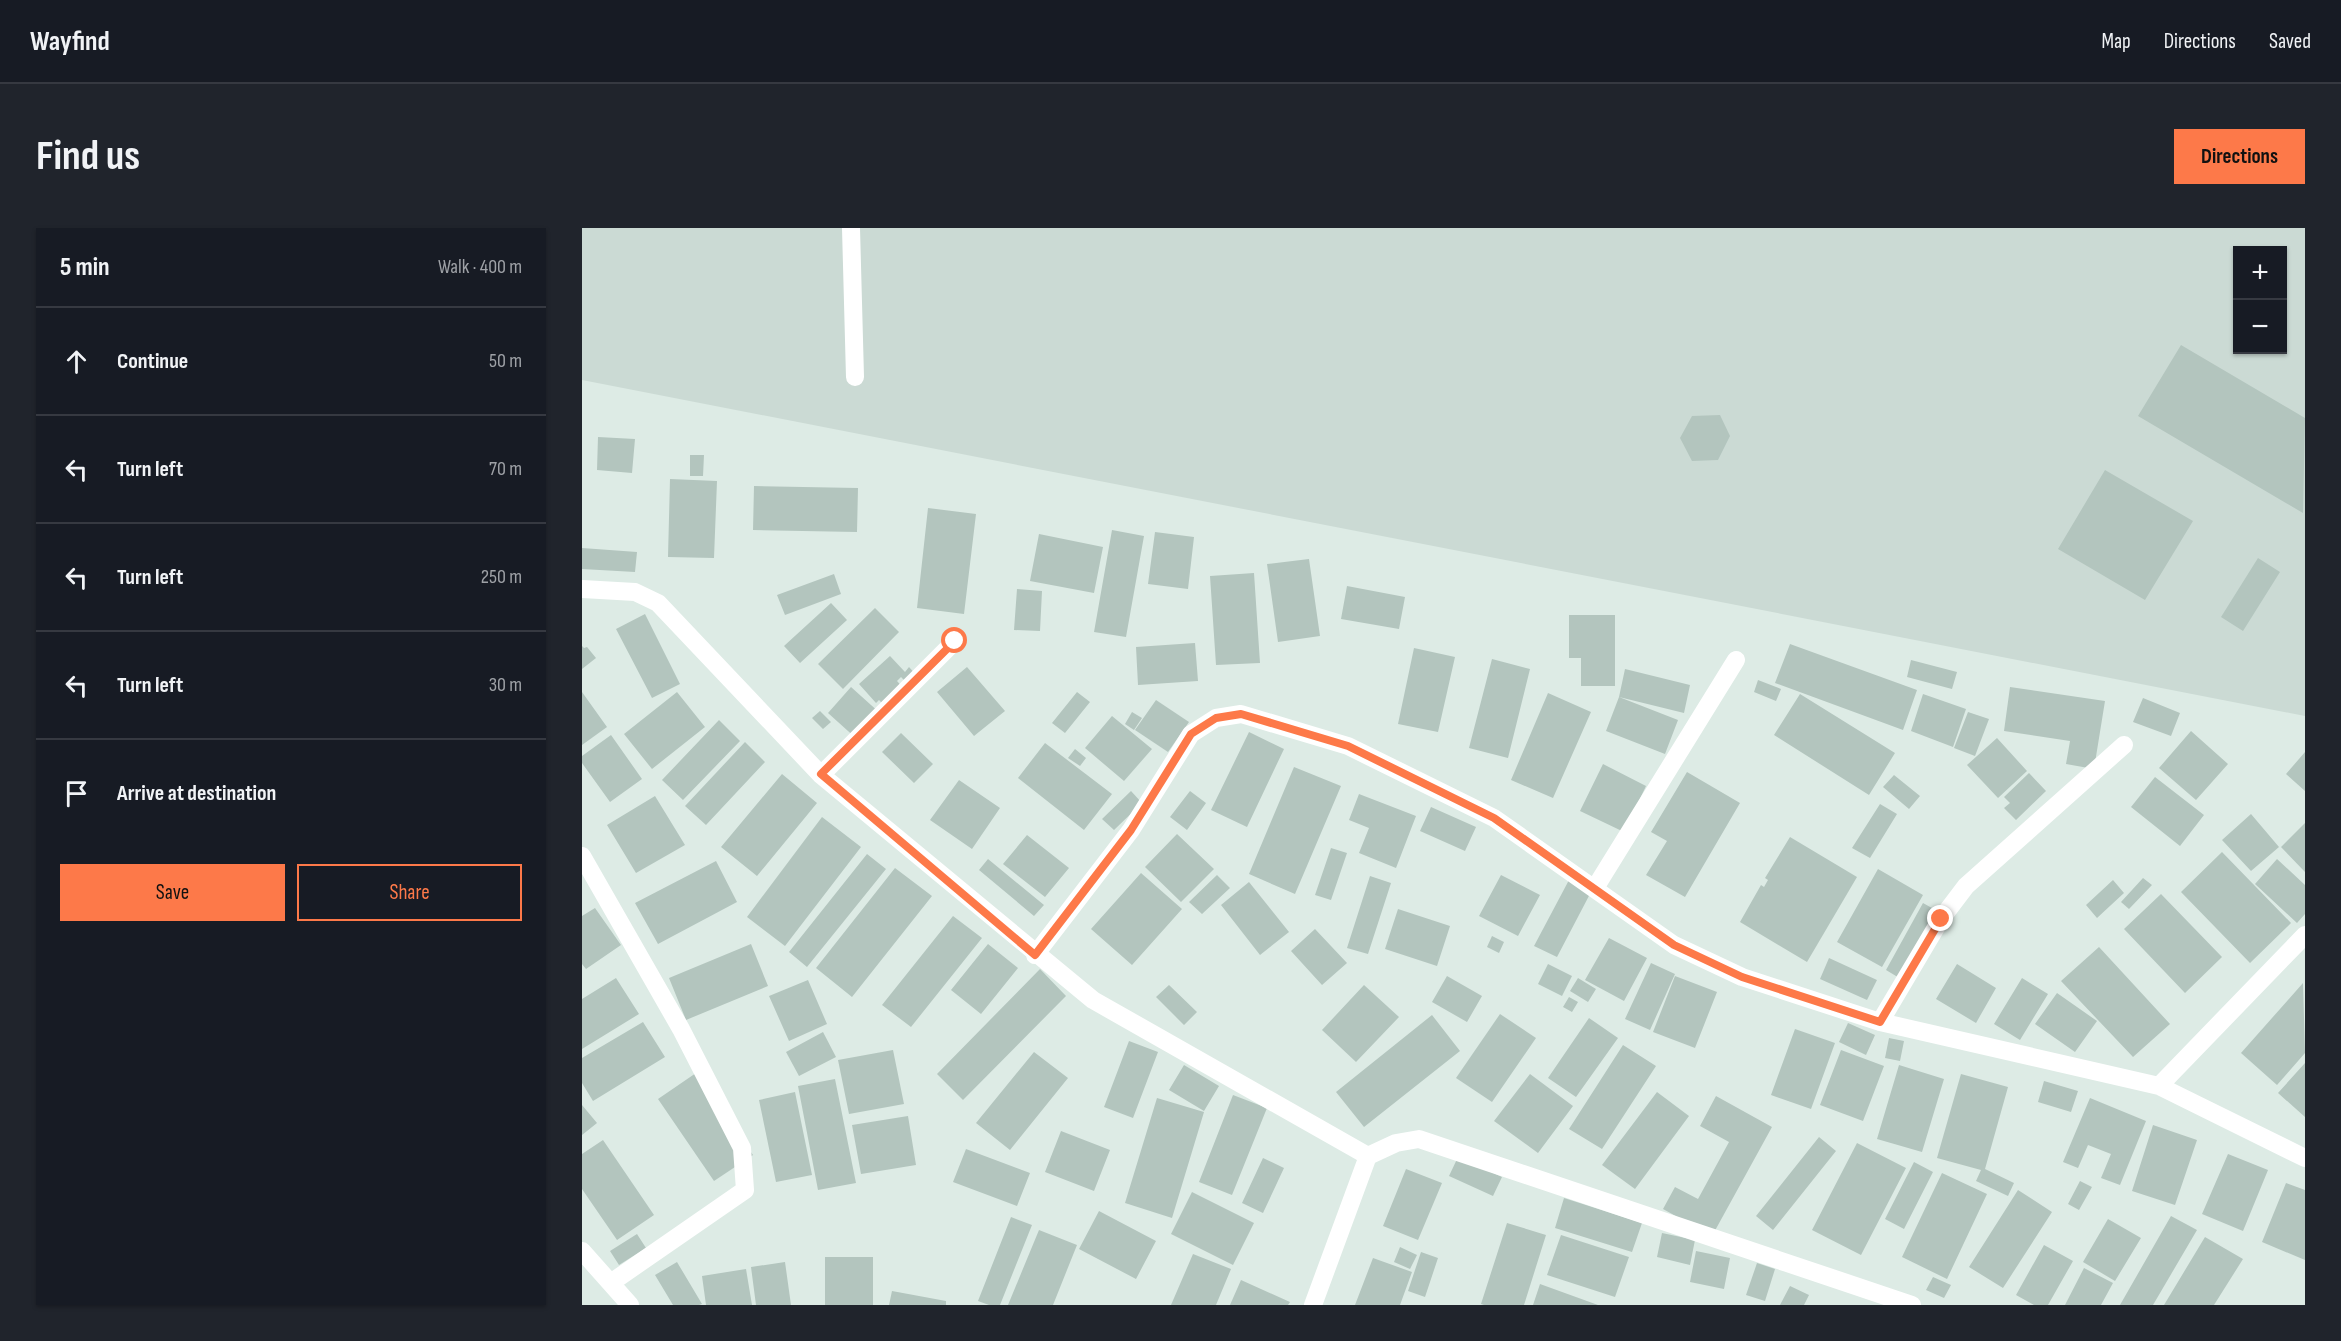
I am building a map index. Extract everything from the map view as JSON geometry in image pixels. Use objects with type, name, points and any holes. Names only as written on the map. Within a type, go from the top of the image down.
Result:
[{"type":"street","points":[[851,228],[855,377]]},
{"type":"street","points":[[582,589],[635,592],[658,603],[821,774],[1035,955],[1093,1000],[1368,1156]]},
{"type":"street","points":[[821,774],[955,641]]},
{"type":"street","points":[[1595,888],[1736,660]]},
{"type":"street","points":[[1035,955],[1131,830],[1191,734],[1216,718],[1241,714],[1348,746],[1416,777],[1494,818],[1674,945],[1742,977],[1880,1022],[2159,1086],[2305,1158]]},
{"type":"street","points":[[1880,1022],[1941,919],[1966,886],[2124,745]]},
{"type":"street","points":[[582,856],[681,1029],[742,1148],[745,1190],[612,1282]]},
{"type":"street","points":[[2159,1086],[2305,935]]},
{"type":"street","points":[[1313,1305],[1368,1156],[1396,1143],[1419,1139],[1912,1305]]},
{"type":"street","points":[[582,1251],[612,1282],[630,1305]]},
{"type":"shaded area","points":[[582,228],[2305,228],[2305,716],[582,380]]},
{"type":"building","points":[[2181,345],[2305,418],[2303,513],[2138,416]]},
{"type":"building","points":[[1720,415],[1730,436],[1718,460],[1692,461],[1680,438],[1692,416]]},
{"type":"building","points":[[598,437],[635,439],[632,473],[597,470]]},
{"type":"building","points":[[690,455],[704,455],[703,476],[690,476]]},
{"type":"building","points":[[2105,470],[2193,521],[2145,600],[2058,549]]},
{"type":"building","points":[[670,479],[717,481],[714,558],[668,557]]},
{"type":"building","points":[[754,486],[858,488],[857,532],[753,530]]},
{"type":"building","points":[[928,508],[976,514],[964,614],[917,608]]},
{"type":"building","points":[[1112,530],[1144,536],[1126,637],[1094,632]]},
{"type":"building","points":[[1155,532],[1194,537],[1188,589],[1148,584]]},
{"type":"building","points":[[1039,534],[1103,547],[1094,593],[1030,581]]},
{"type":"building","points":[[582,548],[637,552],[635,572],[582,569]]},
{"type":"building","points":[[2258,558],[2280,572],[2243,631],[2221,617]]},
{"type":"building","points":[[1309,559],[1320,636],[1278,642],[1267,564]]},
{"type":"building","points":[[1254,573],[1260,663],[1216,665],[1210,576]]},
{"type":"building","points":[[834,574],[841,594],[785,615],[777,595]]},
{"type":"building","points":[[1347,586],[1405,597],[1399,629],[1341,619]]},
{"type":"building","points":[[1017,589],[1042,591],[1040,631],[1014,630]]},
{"type":"building","points":[[831,603],[847,620],[800,663],[784,646]]},
{"type":"building","points":[[875,608],[899,632],[843,689],[818,664]]},
{"type":"building","points":[[645,614],[680,684],[652,698],[616,629]]},
{"type":"building","points":[[1569,615],[1615,615],[1615,686],[1581,686],[1581,658],[1569,658]]},
{"type":"building","points":[[1195,643],[1198,681],[1138,685],[1136,647]]},
{"type":"building","points":[[1790,644],[1917,690],[1903,730],[1775,683]]},
{"type":"building","points":[[582,646],[587,647],[596,658],[582,669]]},
{"type":"building","points":[[1414,648],[1455,657],[1438,732],[1398,724]]},
{"type":"building","points":[[890,656],[905,672],[909,667],[918,677],[910,686],[901,677],[897,681],[908,693],[885,706],[879,700],[876,703],[859,684]]},
{"type":"building","points":[[1492,659],[1530,669],[1508,758],[1469,748]]},
{"type":"building","points":[[1911,660],[1957,672],[1952,689],[1907,677]]},
{"type":"building","points":[[967,667],[1005,711],[974,736],[937,692]]},
{"type":"building","points":[[1625,669],[1690,685],[1684,713],[1619,697]]},
{"type":"building","points":[[1758,680],[1781,689],[1776,701],[1754,692]]},
{"type":"building","points":[[851,687],[881,714],[858,740],[828,713]]},
{"type":"building","points":[[2010,687],[2105,701],[2094,769],[2066,764],[2070,741],[2004,731]]},
{"type":"building","points":[[582,692],[607,727],[582,745]]},
{"type":"building","points":[[677,692],[705,727],[652,769],[624,734]]},
{"type":"building","points":[[1077,692],[1090,702],[1065,733],[1052,723]]},
{"type":"building","points":[[1548,693],[1591,712],[1553,798],[1511,780]]},
{"type":"building","points":[[1800,694],[1895,753],[1869,795],[1774,735]]},
{"type":"building","points":[[1923,694],[1966,709],[1953,747],[1911,731]]},
{"type":"building","points":[[1619,697],[1678,720],[1665,754],[1606,731]]},
{"type":"building","points":[[2143,698],[2180,713],[2171,736],[2133,722]]},
{"type":"building","points":[[1156,700],[1189,722],[1168,752],[1135,730]]},
{"type":"building","points":[[820,711],[831,722],[823,729],[812,718]]},
{"type":"building","points":[[1132,712],[1142,718],[1134,730],[1125,724]]},
{"type":"building","points":[[1968,712],[1989,719],[1975,756],[1954,748]]},
{"type":"building","points":[[1112,716],[1152,749],[1124,781],[1085,748]]},
{"type":"building","points":[[719,720],[740,741],[683,800],[662,780]]},
{"type":"building","points":[[2191,731],[2228,764],[2196,800],[2159,768]]},
{"type":"building","points":[[1249,732],[1284,749],[1247,827],[1211,810]]},
{"type":"building","points":[[901,733],[933,764],[914,783],[882,752]]},
{"type":"building","points":[[611,735],[642,779],[610,802],[582,763],[582,756]]},
{"type":"building","points":[[1997,738],[2027,771],[1998,798],[1967,765]]},
{"type":"building","points":[[745,742],[765,762],[706,825],[685,806]]},
{"type":"building","points":[[1045,743],[1112,794],[1084,830],[1018,778]]},
{"type":"building","points":[[1075,749],[1086,758],[1080,766],[1068,758]]},
{"type":"building","points":[[2305,752],[2305,791],[2286,774]]},
{"type":"building","points":[[1603,764],[1646,786],[1624,832],[1580,811]]},
{"type":"building","points":[[1294,767],[1341,786],[1295,894],[1249,874]]},
{"type":"building","points":[[1687,772],[1740,803],[1685,897],[1646,875],[1667,841],[1651,832]]},
{"type":"building","points":[[2029,773],[2046,791],[2016,820],[2004,808],[2010,803],[2004,797]]},
{"type":"building","points":[[782,774],[817,803],[757,876],[721,847]]},
{"type":"building","points":[[1894,775],[1920,796],[1909,809],[1883,787]]},
{"type":"building","points":[[2155,777],[2204,815],[2180,846],[2131,807]]},
{"type":"building","points":[[959,780],[1000,808],[972,849],[930,820]]},
{"type":"building","points":[[1131,791],[1142,803],[1114,830],[1102,819]]},
{"type":"building","points":[[1190,791],[1206,803],[1187,830],[1170,817]]},
{"type":"building","points":[[1359,794],[1416,816],[1396,868],[1359,853],[1369,828],[1349,820]]},
{"type":"building","points":[[655,796],[685,845],[636,873],[607,825]]},
{"type":"building","points":[[1880,804],[1897,814],[1870,858],[1852,848]]},
{"type":"building","points":[[1431,807],[1476,827],[1465,851],[1420,831]]},
{"type":"building","points":[[2251,814],[2279,847],[2251,871],[2222,840]]},
{"type":"building","points":[[822,817],[861,847],[785,946],[747,917]]},
{"type":"building","points":[[2305,823],[2305,872],[2281,847]]},
{"type":"building","points":[[1177,834],[1214,869],[1181,902],[1145,867]]},
{"type":"building","points":[[1027,835],[1069,868],[1045,897],[1003,864]]},
{"type":"building","points":[[1790,837],[1857,877],[1807,962],[1740,922],[1761,885],[1764,887],[1768,880],[1765,878]]},
{"type":"building","points":[[1331,848],[1347,853],[1331,900],[1315,895]]},
{"type":"building","points":[[2222,852],[2291,923],[2250,963],[2181,892]]},
{"type":"building","points":[[867,854],[886,869],[807,967],[789,952]]},
{"type":"building","points":[[988,859],[1044,905],[1034,916],[979,870]]},
{"type":"building","points":[[2277,859],[2305,885],[2305,914],[2297,923],[2255,884]]},
{"type":"building","points":[[716,861],[737,902],[658,944],[635,903]]},
{"type":"building","points":[[895,868],[932,896],[852,997],[816,968]]},
{"type":"building","points":[[1878,869],[1923,895],[1882,967],[1837,942]]},
{"type":"building","points":[[1141,873],[1182,909],[1132,965],[1091,929]]},
{"type":"building","points":[[1217,875],[1230,888],[1202,914],[1189,902]]},
{"type":"building","points":[[1501,875],[1540,895],[1518,936],[1479,916]]},
{"type":"building","points":[[1370,876],[1391,883],[1368,954],[1347,948]]},
{"type":"building","points":[[2143,878],[2152,885],[2129,909],[2121,902]]},
{"type":"building","points":[[1569,880],[1591,892],[1557,957],[1534,946]]},
{"type":"building","points":[[2113,880],[2124,893],[2097,918],[2086,905]]},
{"type":"building","points":[[1249,882],[1289,932],[1260,955],[1221,905]]},
{"type":"building","points":[[2161,894],[2222,957],[2185,993],[2124,929]]},
{"type":"building","points":[[1923,903],[1939,912],[1901,979],[1886,970]]},
{"type":"building","points":[[595,908],[621,945],[586,969],[582,964],[582,916]]},
{"type":"building","points":[[1398,909],[1450,926],[1437,966],[1385,949]]},
{"type":"building","points":[[953,916],[982,938],[911,1027],[882,1005]]},
{"type":"building","points":[[1315,929],[1347,963],[1322,985],[1291,951]]},
{"type":"building","points":[[1492,936],[1504,942],[1499,953],[1487,947]]},
{"type":"building","points":[[1609,938],[1647,958],[1624,1001],[1585,980]]},
{"type":"building","points":[[751,944],[768,986],[686,1020],[669,978]]},
{"type":"building","points":[[988,944],[1018,968],[981,1014],[951,990]]},
{"type":"building","points":[[2099,947],[2170,1024],[2133,1057],[2061,981]]},
{"type":"building","points":[[1829,958],[1877,980],[1867,1000],[1820,979]]},
{"type":"building","points":[[1651,963],[1675,974],[1650,1030],[1625,1019]]},
{"type":"building","points":[[1548,964],[1572,976],[1562,996],[1538,984]]},
{"type":"building","points":[[1957,964],[1996,988],[1976,1023],[1936,999]]},
{"type":"building","points":[[1040,969],[1066,996],[963,1100],[937,1074]]},
{"type":"building","points":[[1447,976],[1482,996],[1467,1022],[1432,1002]]},
{"type":"building","points":[[1675,976],[1717,992],[1695,1048],[1653,1032]]},
{"type":"building","points":[[616,978],[639,1014],[582,1049],[582,999]]},
{"type":"building","points":[[1578,978],[1596,989],[1588,1002],[1570,991]]},
{"type":"building","points":[[2022,978],[2048,994],[2020,1040],[1994,1024]]},
{"type":"building","points":[[808,980],[827,1024],[789,1041],[769,996]]},
{"type":"building","points":[[2303,983],[2305,1053],[2277,1085],[2241,1053]]},
{"type":"building","points":[[1169,985],[1197,1012],[1184,1025],[1156,997]]},
{"type":"building","points":[[1364,985],[1399,1017],[1356,1062],[1322,1030]]},
{"type":"building","points":[[2057,993],[2097,1021],[2075,1052],[2035,1024]]},
{"type":"building","points":[[1569,997],[1578,1002],[1572,1012],[1563,1007]]},
{"type":"building","points":[[1500,1014],[1536,1038],[1492,1102],[1456,1078]]},
{"type":"building","points":[[1432,1015],[1460,1051],[1364,1127],[1336,1092]]},
{"type":"building","points":[[1589,1018],[1618,1038],[1576,1097],[1548,1078]]},
{"type":"building","points":[[643,1022],[665,1057],[593,1101],[582,1083],[582,1058]]},
{"type":"building","points":[[1848,1023],[1875,1035],[1866,1055],[1839,1042]]},
{"type":"building","points":[[1795,1029],[1835,1043],[1811,1109],[1771,1095]]},
{"type":"building","points":[[823,1032],[836,1057],[799,1076],[786,1052]]},
{"type":"building","points":[[1889,1038],[1904,1041],[1900,1061],[1885,1058]]},
{"type":"building","points":[[1129,1041],[1158,1052],[1133,1118],[1104,1107]]},
{"type":"building","points":[[1623,1045],[1656,1066],[1602,1149],[1569,1129]]},
{"type":"building","points":[[893,1050],[904,1104],[849,1114],[838,1060]]},
{"type":"building","points":[[1841,1050],[1884,1066],[1863,1121],[1820,1105]]},
{"type":"building","points":[[1034,1052],[1068,1078],[1010,1150],[976,1123]]},
{"type":"building","points":[[2305,1063],[2305,1117],[2278,1093]]},
{"type":"building","points":[[1184,1065],[1219,1086],[1204,1111],[1169,1090]]},
{"type":"building","points":[[1899,1065],[1944,1079],[1922,1152],[1877,1139]]},
{"type":"building","points":[[696,1073],[753,1155],[714,1181],[658,1099]]},
{"type":"building","points":[[1530,1074],[1573,1106],[1538,1153],[1494,1121]]},
{"type":"building","points":[[1961,1074],[2008,1087],[1985,1169],[2014,1183],[2008,1196],[1976,1181],[1981,1170],[1937,1158]]},
{"type":"building","points":[[835,1079],[856,1183],[818,1190],[798,1086]]},
{"type":"building","points":[[2044,1081],[2078,1091],[2071,1112],[2038,1102]]},
{"type":"building","points":[[795,1092],[812,1175],[776,1182],[759,1100]]},
{"type":"building","points":[[1657,1092],[1689,1116],[1635,1189],[1602,1165]]},
{"type":"building","points":[[1233,1095],[1267,1108],[1232,1195],[1199,1182]]},
{"type":"building","points":[[1716,1096],[1772,1127],[1712,1236],[1663,1209],[1675,1187],[1698,1199],[1729,1142],[1700,1126]]},
{"type":"building","points":[[1157,1098],[1204,1112],[1172,1218],[1125,1203]]},
{"type":"building","points":[[2090,1098],[2146,1121],[2120,1185],[2101,1178],[2111,1154],[2088,1145],[2078,1168],[2063,1162]]},
{"type":"building","points":[[582,1105],[597,1123],[582,1135]]},
{"type":"building","points":[[908,1116],[916,1165],[861,1174],[852,1125]]},
{"type":"building","points":[[2153,1125],[2197,1140],[2175,1205],[2132,1191]]},
{"type":"building","points":[[1061,1131],[1110,1150],[1094,1191],[1045,1172]]},
{"type":"building","points":[[1819,1137],[1836,1151],[1773,1230],[1756,1216]]},
{"type":"building","points":[[603,1140],[654,1215],[617,1240],[582,1189],[582,1154]]},
{"type":"building","points":[[1857,1143],[1906,1168],[1861,1255],[1812,1230]]},
{"type":"building","points":[[966,1149],[1030,1173],[1017,1206],[953,1182]]},
{"type":"building","points":[[2228,1154],[2268,1170],[2243,1231],[2202,1214]]},
{"type":"building","points":[[1458,1157],[1502,1177],[1493,1196],[1449,1176]]},
{"type":"building","points":[[1263,1158],[1284,1168],[1263,1213],[1242,1203]]},
{"type":"building","points":[[1914,1162],[1933,1172],[1904,1229],[1885,1219]]},
{"type":"building","points":[[1406,1169],[1442,1183],[1418,1240],[1383,1226]]},
{"type":"building","points":[[1942,1173],[1987,1194],[1947,1279],[1902,1257]]},
{"type":"building","points":[[2080,1181],[2092,1187],[2079,1210],[2068,1204]]},
{"type":"building","points":[[2286,1183],[2305,1190],[2305,1260],[2262,1242]]},
{"type":"building","points":[[2018,1190],[2052,1212],[2003,1288],[1969,1267]]},
{"type":"building","points":[[1192,1192],[1254,1223],[1233,1265],[1171,1234]]},
{"type":"building","points":[[1564,1198],[1642,1223],[1632,1252],[1555,1228]]},
{"type":"building","points":[[1099,1211],[1156,1241],[1136,1279],[1079,1249]]},
{"type":"building","points":[[2171,1216],[2197,1230],[2153,1305],[2120,1305]]},
{"type":"building","points":[[1011,1217],[1032,1225],[1000,1305],[989,1305],[978,1301]]},
{"type":"building","points":[[2108,1219],[2141,1238],[2115,1281],[2083,1262]]},
{"type":"building","points":[[1507,1223],[1546,1235],[1524,1305],[1484,1305],[1481,1304]]},
{"type":"building","points":[[1039,1230],[1077,1245],[1053,1305],[1008,1305]]},
{"type":"building","points":[[1662,1233],[1695,1240],[1690,1265],[1657,1257]]},
{"type":"building","points":[[637,1234],[646,1248],[619,1265],[610,1251]]},
{"type":"building","points":[[1561,1235],[1629,1257],[1615,1297],[1547,1275]]},
{"type":"building","points":[[2205,1237],[2243,1259],[2214,1305],[2164,1305]]},
{"type":"building","points":[[2044,1245],[2073,1261],[2048,1305],[2034,1305],[2016,1295]]},
{"type":"building","points":[[1400,1247],[1417,1255],[1410,1269],[1394,1262]]},
{"type":"building","points":[[1696,1251],[1730,1258],[1724,1289],[1690,1282]]},
{"type":"building","points":[[1421,1252],[1438,1258],[1425,1297],[1408,1291]]},
{"type":"building","points":[[1193,1254],[1231,1269],[1216,1305],[1171,1305]]},
{"type":"building","points":[[825,1257],[873,1257],[873,1305],[825,1305]]},
{"type":"building","points":[[1373,1258],[1412,1272],[1400,1305],[1355,1305]]},
{"type":"building","points":[[677,1262],[702,1304],[673,1305],[655,1275]]},
{"type":"building","points":[[785,1262],[791,1305],[756,1305],[751,1267]]},
{"type":"building","points":[[1757,1263],[1775,1269],[1765,1301],[1746,1295]]},
{"type":"building","points":[[2084,1268],[2113,1283],[2101,1305],[2065,1305]]},
{"type":"building","points":[[746,1269],[752,1305],[706,1305],[702,1276]]},
{"type":"building","points":[[1933,1277],[1951,1285],[1944,1298],[1926,1290]]},
{"type":"building","points":[[1241,1280],[1290,1302],[1288,1305],[1230,1305]]},
{"type":"building","points":[[1540,1284],[1598,1305],[1533,1305]]},
{"type":"building","points":[[1790,1286],[1809,1295],[1804,1305],[1780,1305]]},
{"type":"building","points":[[892,1291],[946,1301],[946,1305],[889,1305]]},
{"type":"route","points":[[955,641],[821,774],[1035,955],[1131,830],[1191,734],[1216,718],[1241,714],[1348,746],[1416,777],[1494,818],[1674,945],[1742,977],[1880,1022],[1941,919]]}]
